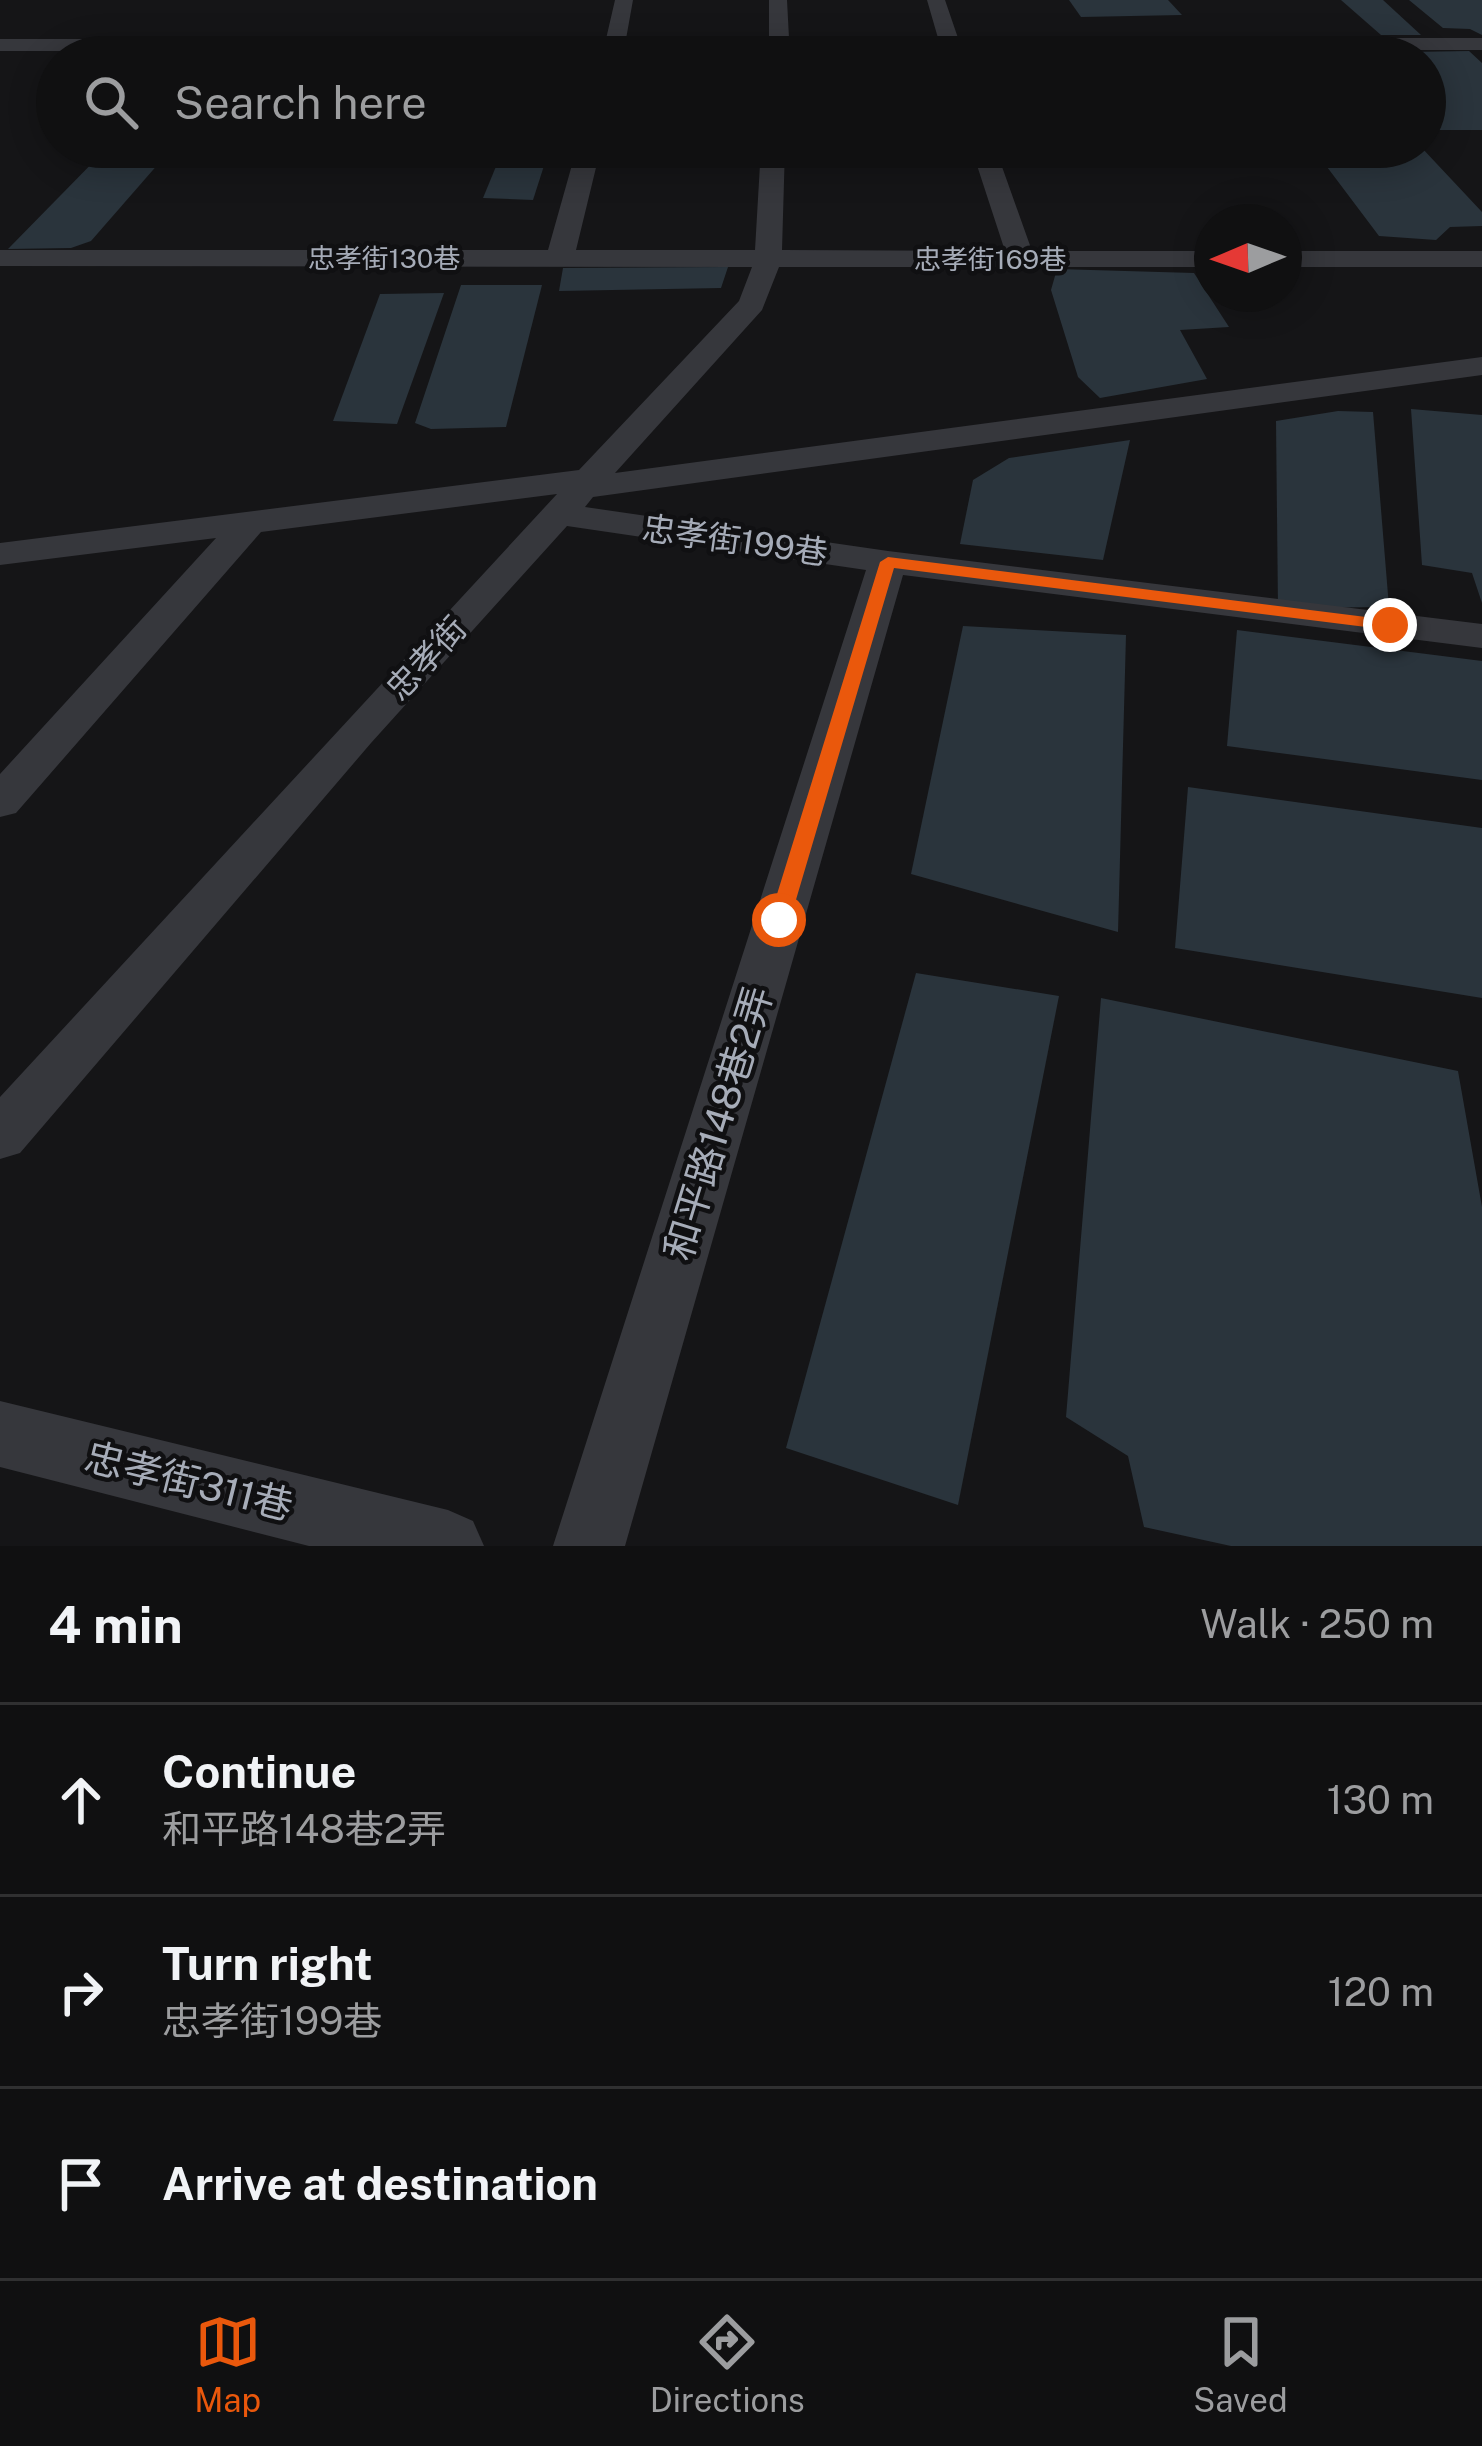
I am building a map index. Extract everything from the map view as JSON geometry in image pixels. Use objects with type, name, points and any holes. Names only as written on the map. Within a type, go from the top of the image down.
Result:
[{"type":"street","points":[[617,36],[624,0]]},
{"type":"street","points":[[778,0],[780,36]]},
{"type":"street","points":[[936,0],[947,36]]},
{"type":"street","points":[[1446,44],[1482,44]]},
{"type":"street","points":[[0,45],[36,45]]},
{"type":"street","points":[[560,258],[584,168]]},
{"type":"street","name":"忠孝街","points":[[0,1136],[356,733],[752,304],[768,260],[771,168]]},
{"type":"street","points":[[990,168],[1021,260]]},
{"type":"street","name":"忠孝街130巷","points":[[0,258],[768,260]]},
{"type":"street","name":"忠孝街169巷","points":[[768,260],[1194,259]]},
{"type":"street","points":[[1302,259],[1482,259]]},
{"type":"street","points":[[0,554],[253,520],[579,494],[1482,366]]},
{"type":"street","name":"忠孝街199巷","points":[[579,494],[888,562],[1482,637]]},
{"type":"street","points":[[0,802],[253,520]]},
{"type":"street","name":"和平路148巷2弄","points":[[589,1546],[888,562]]},
{"type":"street","name":"忠孝街311巷","points":[[0,1433],[448,1546]]},
{"type":"shaded area","points":[[1069,0],[1168,0],[1182,15],[1081,17]]},
{"type":"shaded area","points":[[1341,0],[1383,0],[1421,35],[1381,35]]},
{"type":"shaded area","points":[[1409,0],[1482,0],[1482,35],[1470,29],[1443,28]]},
{"type":"shaded area","points":[[1446,51],[1469,51],[1482,63],[1482,130],[1446,130]]},
{"type":"shaded area","points":[[87,168],[155,168],[91,241],[71,248],[8,249]]},
{"type":"shaded area","points":[[495,168],[543,168],[533,200],[483,198]]},
{"type":"shaded area","points":[[1328,168],[1441,168],[1482,212],[1482,226],[1450,227],[1436,240],[1379,236]]},
{"type":"shaded area","points":[[728,267],[721,288],[559,291],[563,268]]},
{"type":"shaded area","points":[[1057,269],[1194,273],[1194,312],[1219,312],[1229,327],[1180,330],[1207,379],[1100,398],[1078,377],[1051,290]]},
{"type":"shaded area","points":[[461,285],[542,285],[506,427],[431,429],[415,423]]},
{"type":"shaded area","points":[[444,293],[397,424],[333,421],[380,294]]},
{"type":"shaded area","points":[[1411,409],[1482,415],[1482,603],[1472,573],[1422,565]]},
{"type":"shaded area","points":[[1338,411],[1373,412],[1389,607],[1278,608],[1276,421]]},
{"type":"shaded area","points":[[1130,440],[1103,560],[960,544],[973,480],[1009,458]]},
{"type":"shaded area","points":[[963,626],[1126,635],[1118,932],[911,874]]},
{"type":"shaded area","points":[[1237,630],[1482,661],[1482,780],[1227,746]]},
{"type":"shaded area","points":[[1188,787],[1482,828],[1482,998],[1175,948]]},
{"type":"shaded area","points":[[916,973],[1059,996],[958,1505],[786,1448]]},
{"type":"shaded area","points":[[1101,998],[1458,1071],[1482,1207],[1482,1546],[1231,1546],[1144,1527],[1128,1456],[1066,1417]]},
{"type":"route","points":[[779,920],[888,562],[1390,625]]}]
